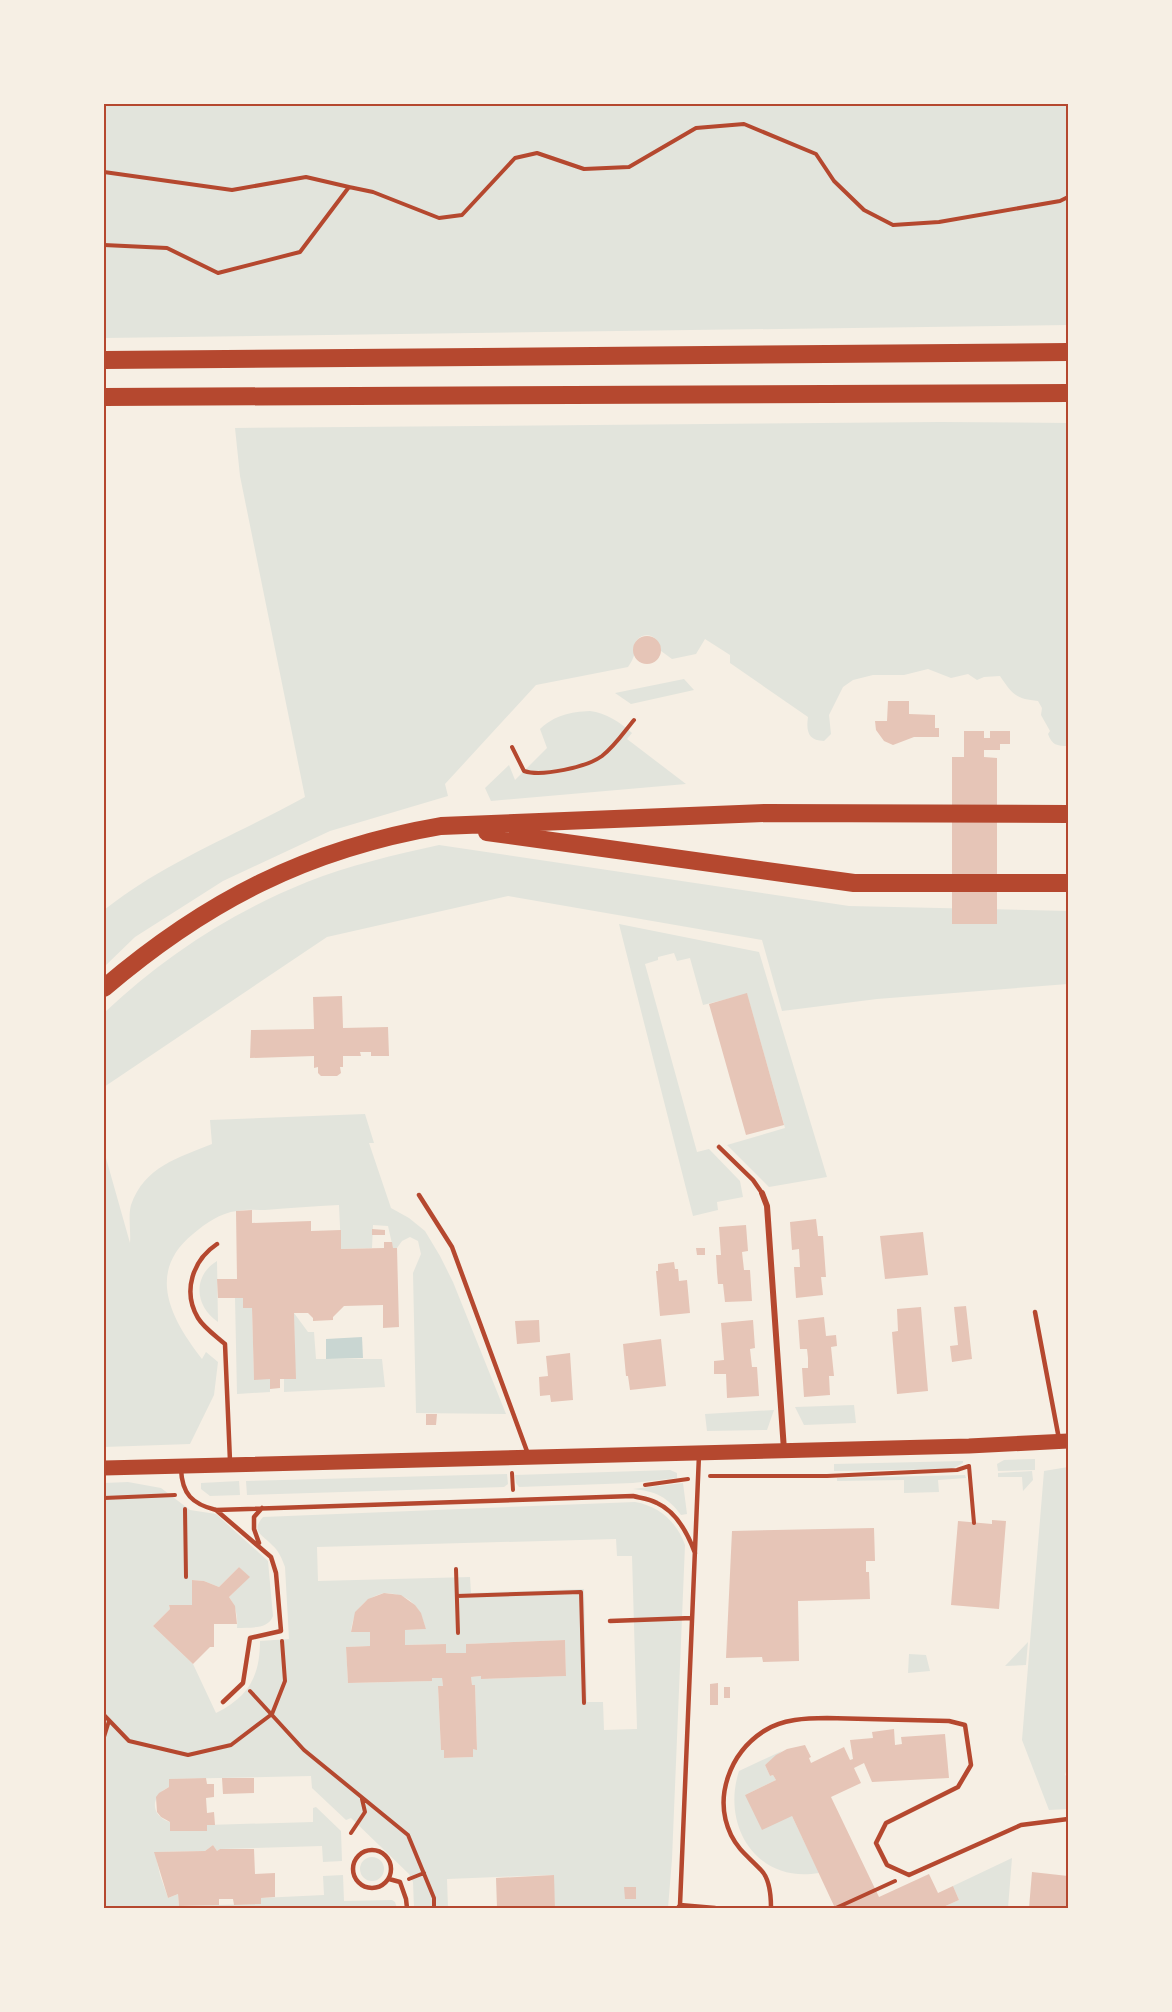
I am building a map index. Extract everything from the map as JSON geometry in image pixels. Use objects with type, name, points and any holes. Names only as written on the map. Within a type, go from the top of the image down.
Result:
[{"type":"highway","points":[[104,360],[1068,352]]},
{"type":"highway","points":[[104,397],[1068,393]]},
{"type":"highway","points":[[104,988],[182,927],[279,874],[316,858],[378,838],[441,826],[765,813],[1068,814]]},
{"type":"highway","points":[[441,826],[854,883],[1068,883]]},
{"type":"main road","points":[[104,1468],[969,1446],[1064,1441]]},
{"type":"street","points":[[762,1192],[767,1206],[784,1451]]},
{"type":"lane","points":[[719,1147],[762,1192]]},
{"type":"lane","points":[[419,1195],[452,1247],[528,1457]]},
{"type":"lane","points":[[217,1244],[210,1248],[196,1265],[190,1290],[192,1305],[198,1318],[225,1344],[230,1464]]},
{"type":"lane","points":[[1035,1312],[1064,1441]]},
{"type":"lane","points":[[699,1453],[679,1907],[716,1908]]},
{"type":"lane","points":[[181,1466],[182,1480],[191,1498],[202,1506],[216,1510],[633,1496],[658,1503],[672,1515],[687,1531],[695,1553]]},
{"type":"lane","points":[[260,1545],[254,1529],[254,1517],[262,1508]]},
{"type":"lane","points":[[216,1510],[260,1545],[271,1557],[276,1573],[281,1631],[250,1638],[243,1683],[223,1702]]},
{"type":"lane","points":[[610,1621],[692,1618]]},
{"type":"lane","points":[[771,1908],[771,1892],[762,1871],[738,1848],[730,1833],[725,1817],[725,1783],[733,1764],[746,1747],[765,1730],[785,1722],[807,1718],[827,1718],[949,1721],[965,1725],[971,1765],[958,1788],[886,1823],[876,1843],[887,1865],[909,1875],[1021,1825],[1068,1820]]},
{"type":"lane","points":[[368,1850],[382,1853],[391,1864],[389,1879],[383,1885],[366,1888],[359,1884],[354,1876],[354,1862],[361,1853],[368,1850]]},
{"type":"lane","points":[[389,1879],[400,1882],[406,1899],[406,1908]]},
{"type":"path","points":[[104,172],[232,190],[306,177],[373,192],[439,218],[462,215],[515,158],[537,153],[584,169],[629,167],[696,128],[744,124],[816,154],[834,181],[864,210],[893,225],[939,222],[1060,201],[1068,197]]},
{"type":"path","points":[[104,245],[167,248],[218,273],[300,252],[349,187]]},
{"type":"path","points":[[512,747],[524,771],[530,773],[575,767],[600,757],[612,747],[634,720]]},
{"type":"path","points":[[512,1457],[513,1500]]},
{"type":"path","points":[[186,1577],[185,1508],[191,1498]]},
{"type":"path","points":[[456,1569],[458,1633]]},
{"type":"path","points":[[457,1596],[581,1592],[584,1703]]},
{"type":"path","points":[[104,1715],[129,1741],[188,1755],[231,1745],[272,1714],[285,1681],[281,1631]]},
{"type":"path","points":[[243,1683],[304,1750],[408,1834],[434,1898],[434,1908]]},
{"type":"path","points":[[104,1737],[109,1721]]},
{"type":"path","points":[[351,1833],[365,1812],[362,1798]]},
{"type":"path","points":[[836,1908],[909,1875]]},
{"type":"shaded area","points":[[104,104],[1068,104],[1068,325],[104,338]]},
{"type":"shaded area","points":[[1068,423],[1068,746],[1058,745],[1051,741],[1048,734],[1050,731],[1041,715],[1042,708],[1038,701],[1024,699],[1015,694],[1000,676],[977,680],[968,674],[951,678],[928,669],[904,675],[873,675],[853,680],[843,687],[829,715],[831,734],[824,741],[819,741],[809,734],[808,717],[730,663],[730,655],[705,639],[696,654],[672,659],[661,651],[656,639],[645,635],[637,640],[634,656],[628,667],[536,685],[445,784],[448,796],[330,831],[223,881],[135,937],[104,967],[104,910],[151,877],[305,797],[240,476],[235,428]]},
{"type":"shaded area","points":[[684,679],[694,690],[631,704],[615,693]]},
{"type":"shaded area","points":[[590,711],[607,716],[623,725],[632,733],[627,739],[686,784],[491,801],[485,788],[509,765],[515,780],[547,748],[540,729],[551,720],[563,715]]},
{"type":"shaded area","points":[[439,845],[849,906],[1068,911],[1068,984],[877,999],[782,1011],[762,940],[508,896],[327,937],[104,1087],[104,1013],[174,955],[224,922],[307,882],[356,865]]},
{"type":"shaded area","points":[[619,924],[759,952],[827,1177],[769,1187],[727,1145],[785,1128],[747,994],[703,1005],[690,958],[677,961],[674,953],[658,957],[658,960],[645,964],[697,1152],[709,1149],[740,1181],[743,1197],[717,1202],[718,1210],[693,1216]]},
{"type":"shaded area","points":[[365,1114],[374,1143],[369,1143],[391,1208],[409,1218],[425,1231],[440,1256],[453,1282],[506,1414],[416,1413],[413,1273],[421,1254],[418,1241],[410,1237],[402,1241],[397,1248],[393,1248],[388,1226],[373,1225],[372,1248],[341,1249],[339,1205],[244,1210],[225,1214],[203,1226],[178,1249],[170,1264],[167,1280],[168,1296],[173,1313],[202,1359],[206,1352],[218,1362],[214,1395],[190,1444],[104,1447],[104,1151],[130,1243],[130,1209],[137,1192],[154,1172],[164,1165],[212,1144],[210,1120]]},
{"type":"shaded area","points":[[217,1261],[218,1322],[205,1308],[200,1292],[203,1275]]},
{"type":"shaded area","points":[[235,1298],[243,1298],[243,1308],[252,1308],[254,1379],[270,1379],[270,1392],[237,1394]]},
{"type":"shaded area","points":[[294,1313],[308,1332],[314,1332],[316,1359],[382,1359],[385,1387],[284,1392],[284,1379],[295,1379]]},
{"type":"shaded area","points":[[362,1337],[363,1358],[326,1359],[326,1339]]},
{"type":"shaded area","points":[[854,1405],[856,1423],[804,1425],[795,1407]]},
{"type":"shaded area","points":[[774,1410],[767,1430],[707,1431],[705,1414]]},
{"type":"shaded area","points":[[1035,1459],[1035,1470],[998,1471],[997,1464],[1004,1460]]},
{"type":"shaded area","points":[[963,1461],[952,1469],[834,1471],[834,1464]]},
{"type":"shaded area","points":[[1068,1467],[1068,1765],[1065,1775],[1068,1777],[1068,1809],[1049,1810],[1022,1740],[1044,1471]]},
{"type":"shaded area","points":[[670,1470],[677,1473],[677,1478],[633,1483],[519,1487],[515,1475]]},
{"type":"shaded area","points":[[1032,1471],[1033,1480],[1023,1491],[1022,1477],[998,1477],[998,1473]]},
{"type":"shaded area","points":[[507,1474],[508,1484],[504,1487],[247,1495],[246,1481]]},
{"type":"shaded area","points":[[965,1475],[966,1478],[938,1480],[939,1492],[904,1493],[904,1480],[837,1481],[837,1478]]},
{"type":"shaded area","points":[[239,1481],[240,1495],[210,1496],[201,1489],[201,1483]]},
{"type":"shaded area","points":[[128,1482],[161,1488],[190,1510],[216,1514],[268,1561],[273,1616],[267,1624],[237,1628],[236,1612],[229,1597],[249,1577],[239,1567],[219,1587],[204,1581],[192,1580],[192,1605],[169,1605],[170,1609],[153,1626],[193,1664],[216,1713],[236,1700],[250,1684],[258,1665],[260,1641],[289,1639],[285,1567],[277,1550],[259,1533],[259,1522],[263,1517],[635,1502],[652,1507],[666,1516],[677,1529],[685,1545],[668,1908],[555,1908],[553,1875],[447,1879],[448,1908],[414,1908],[413,1882],[409,1874],[351,1818],[346,1820],[312,1788],[311,1776],[169,1779],[169,1787],[159,1795],[155,1805],[158,1815],[170,1822],[170,1831],[207,1831],[207,1825],[313,1822],[313,1808],[316,1807],[341,1831],[342,1861],[323,1862],[322,1846],[220,1849],[217,1851],[213,1845],[205,1851],[155,1852],[168,1898],[178,1894],[179,1906],[260,1904],[261,1898],[324,1895],[323,1876],[343,1875],[344,1901],[392,1900],[397,1908],[104,1908],[104,1483]],"holes":[[[616,1539],[617,1556],[632,1556],[637,1729],[604,1730],[603,1702],[587,1702],[584,1589],[471,1593],[470,1577],[318,1581],[317,1547]],[[384,1593],[407,1599],[420,1613],[426,1629],[405,1630],[405,1645],[445,1644],[446,1653],[466,1653],[466,1644],[565,1640],[566,1676],[482,1679],[481,1676],[471,1677],[472,1685],[475,1685],[477,1749],[473,1749],[473,1757],[445,1758],[444,1750],[441,1750],[438,1687],[443,1686],[442,1678],[432,1678],[431,1681],[348,1683],[346,1647],[370,1646],[370,1632],[351,1632],[354,1618],[365,1602]]]},
{"type":"shaded area","points":[[683,1483],[687,1514],[681,1515],[660,1496],[648,1491],[633,1489]]},
{"type":"shaded area","points":[[1028,1642],[1026,1665],[1005,1666]]},
{"type":"shaded area","points":[[909,1654],[926,1655],[930,1671],[908,1673]]},
{"type":"shaded area","points":[[782,1751],[765,1765],[770,1776],[773,1775],[776,1780],[745,1795],[792,1816],[819,1873],[797,1874],[778,1869],[762,1860],[749,1847],[740,1830],[735,1812],[735,1792],[739,1771]]},
{"type":"shaded area","points":[[372,1857],[381,1860],[384,1869],[381,1878],[372,1881],[363,1878],[360,1869],[363,1860]]},
{"type":"shaded area","points":[[1012,1858],[1008,1908],[941,1908],[959,1900],[953,1886]]},
{"type":"building","points":[[647,636],[657,640],[661,650],[657,660],[647,664],[637,660],[633,650],[637,640]]},
{"type":"building","points":[[888,701],[909,701],[909,714],[935,715],[935,728],[939,728],[939,737],[914,737],[893,745],[884,741],[876,730],[875,721],[887,721]]},
{"type":"building","points":[[964,731],[984,731],[984,738],[990,738],[990,731],[1010,731],[1010,744],[1000,744],[1000,750],[984,750],[984,757],[997,758],[997,924],[952,924],[952,757],[964,757]]},
{"type":"building","points":[[747,993],[784,1125],[746,1135],[709,1004]]},
{"type":"building","points":[[342,996],[343,1028],[388,1027],[389,1056],[371,1056],[371,1052],[360,1052],[361,1056],[343,1056],[343,1067],[340,1067],[341,1073],[337,1076],[321,1076],[318,1073],[318,1067],[314,1068],[314,1056],[250,1058],[251,1030],[314,1029],[313,997]]},
{"type":"building","points":[[252,1210],[252,1223],[311,1221],[311,1231],[341,1230],[341,1249],[384,1248],[384,1242],[392,1242],[393,1248],[397,1248],[399,1327],[383,1328],[383,1305],[344,1306],[333,1317],[333,1320],[313,1321],[308,1313],[294,1313],[296,1379],[280,1379],[280,1388],[270,1389],[270,1379],[254,1380],[252,1308],[243,1308],[243,1298],[218,1298],[217,1279],[237,1279],[236,1211]]},
{"type":"building","points":[[816,1219],[818,1236],[823,1236],[826,1277],[821,1277],[823,1295],[796,1298],[794,1267],[800,1267],[799,1249],[792,1250],[790,1222]]},
{"type":"building","points":[[746,1225],[748,1251],[742,1252],[744,1270],[750,1270],[752,1301],[725,1302],[723,1284],[718,1284],[717,1273],[716,1255],[721,1255],[719,1227]]},
{"type":"building","points":[[372,1229],[385,1230],[385,1235],[372,1235]]},
{"type":"building","points":[[923,1232],[928,1275],[885,1279],[880,1236]]},
{"type":"building","points":[[696,1248],[705,1248],[705,1255],[697,1255]]},
{"type":"building","points":[[674,1262],[675,1269],[678,1269],[679,1281],[687,1280],[690,1313],[660,1316],[656,1271],[658,1271],[658,1264]]},
{"type":"building","points":[[966,1306],[972,1359],[952,1362],[950,1346],[958,1345],[954,1307]]},
{"type":"building","points":[[921,1307],[928,1391],[897,1394],[892,1332],[898,1331],[897,1309]]},
{"type":"building","points":[[824,1317],[826,1336],[836,1335],[837,1346],[831,1347],[834,1376],[829,1376],[830,1395],[804,1397],[802,1368],[808,1368],[808,1358],[807,1349],[800,1349],[798,1320]]},
{"type":"building","points":[[539,1320],[540,1342],[517,1344],[515,1321]]},
{"type":"building","points":[[753,1320],[755,1348],[750,1349],[752,1367],[757,1367],[759,1396],[727,1398],[726,1374],[714,1374],[714,1361],[724,1360],[721,1323]]},
{"type":"building","points":[[661,1339],[666,1386],[630,1390],[628,1376],[626,1376],[623,1344]]},
{"type":"building","points":[[570,1353],[573,1400],[551,1402],[550,1395],[540,1396],[539,1377],[548,1376],[546,1356]]},
{"type":"building","points":[[426,1414],[437,1414],[436,1425],[426,1425]]},
{"type":"building","points":[[992,1520],[1006,1521],[999,1609],[951,1605],[958,1521],[992,1524]]},
{"type":"building","points":[[874,1528],[875,1561],[866,1561],[866,1572],[869,1572],[870,1599],[798,1601],[799,1661],[763,1662],[762,1657],[726,1658],[732,1531]]},
{"type":"building","points":[[239,1567],[250,1577],[229,1597],[235,1606],[237,1624],[214,1624],[214,1647],[210,1647],[193,1664],[153,1626],[170,1609],[169,1605],[192,1605],[192,1580],[204,1581],[219,1587]]},
{"type":"building","points":[[384,1593],[401,1595],[415,1605],[421,1613],[426,1629],[405,1630],[405,1645],[446,1644],[446,1653],[466,1653],[466,1644],[565,1640],[566,1676],[481,1679],[481,1676],[471,1677],[472,1685],[475,1685],[477,1750],[473,1749],[473,1757],[444,1758],[444,1750],[441,1750],[438,1686],[443,1686],[442,1678],[432,1678],[432,1681],[348,1683],[346,1647],[370,1646],[370,1632],[351,1632],[355,1612],[368,1599]]},
{"type":"building","points":[[718,1683],[718,1705],[710,1705],[710,1684]]},
{"type":"building","points":[[724,1687],[730,1687],[730,1698],[724,1698]]},
{"type":"building","points":[[894,1729],[895,1745],[902,1744],[901,1737],[945,1734],[949,1778],[872,1782],[864,1763],[854,1768],[861,1783],[831,1797],[879,1897],[929,1874],[938,1893],[953,1886],[959,1900],[941,1908],[835,1908],[792,1816],[762,1830],[745,1795],[776,1780],[773,1775],[770,1776],[765,1765],[787,1749],[805,1745],[811,1757],[809,1758],[811,1763],[844,1747],[850,1760],[853,1759],[850,1740],[873,1738],[872,1732]]},
{"type":"building","points":[[206,1778],[207,1784],[214,1784],[214,1797],[206,1798],[207,1813],[214,1812],[215,1825],[207,1825],[207,1831],[170,1831],[170,1822],[157,1812],[156,1797],[169,1787],[169,1779]]},
{"type":"building","points":[[222,1778],[254,1778],[254,1793],[223,1794]]},
{"type":"building","points":[[213,1845],[217,1851],[220,1849],[254,1849],[255,1874],[275,1873],[275,1897],[261,1898],[261,1904],[234,1905],[233,1899],[219,1899],[219,1905],[179,1906],[178,1894],[168,1898],[154,1852],[205,1851]]},
{"type":"building","points":[[1032,1872],[1068,1876],[1068,1908],[1029,1908]]},
{"type":"building","points":[[554,1875],[555,1908],[497,1908],[496,1878]]},
{"type":"building","points":[[624,1887],[636,1887],[636,1899],[625,1899]]}]
